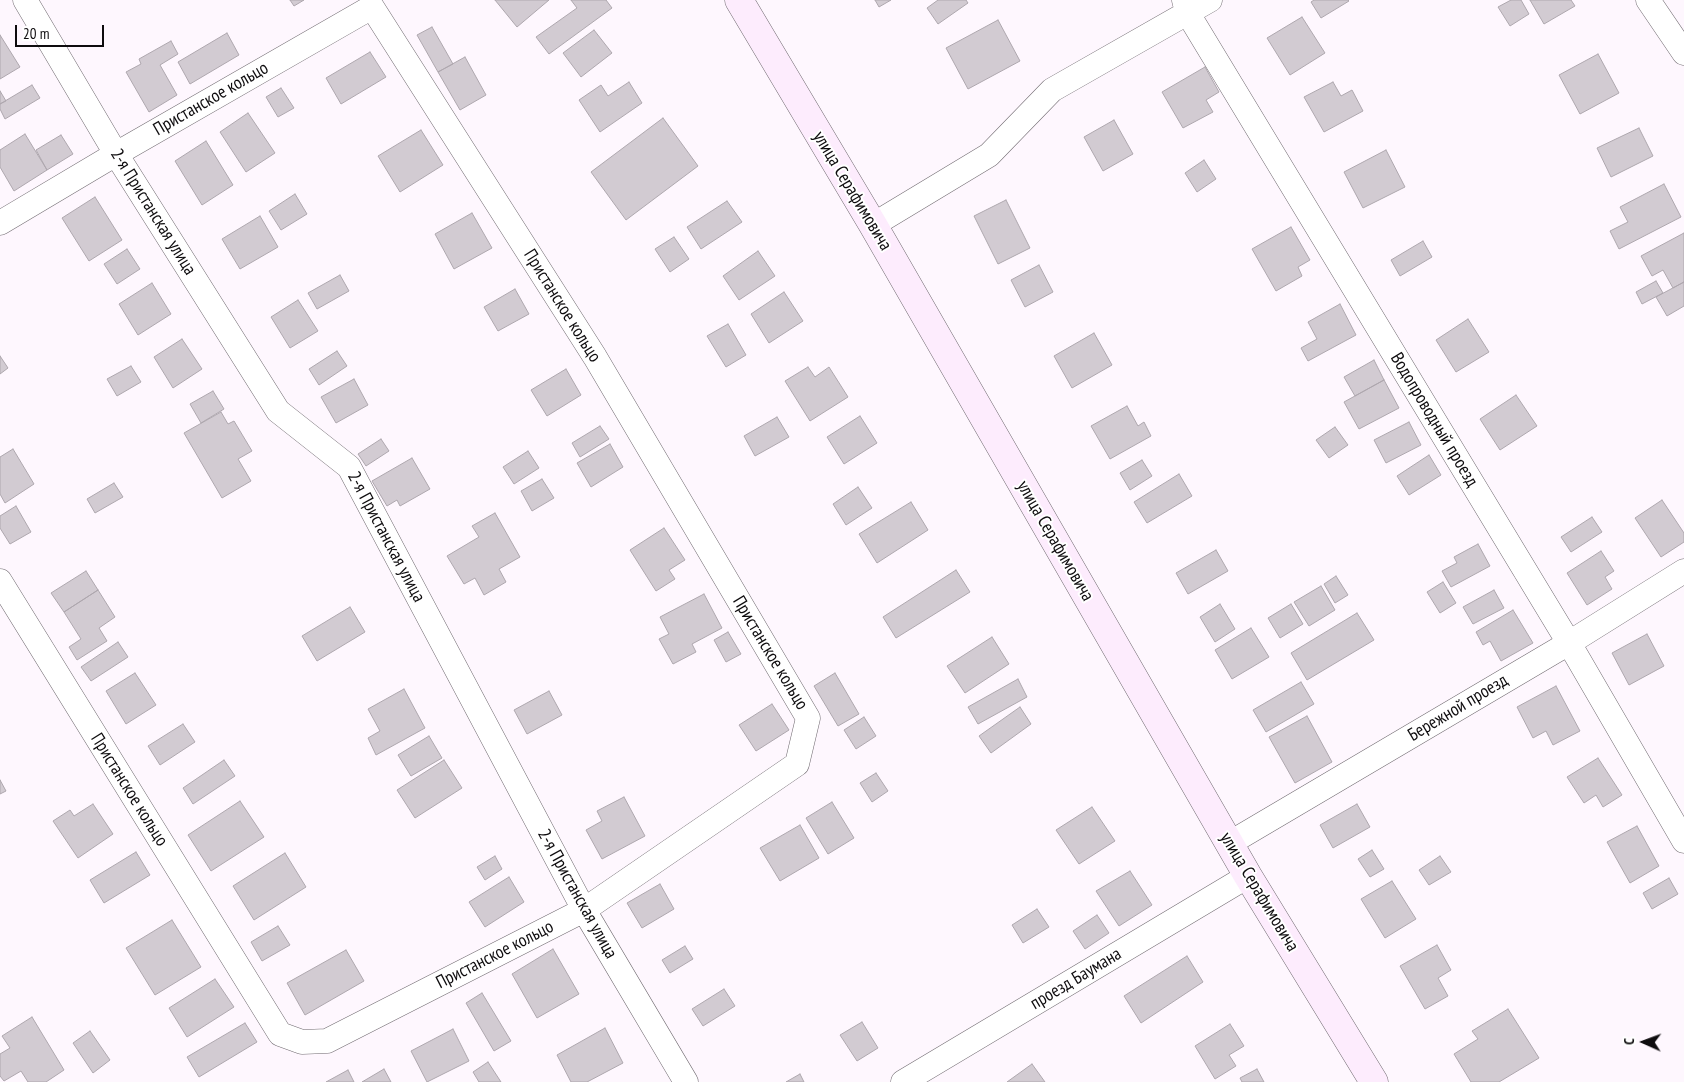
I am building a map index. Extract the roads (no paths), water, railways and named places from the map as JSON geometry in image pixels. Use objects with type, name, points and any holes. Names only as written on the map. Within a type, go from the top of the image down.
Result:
[{"type":"street","name":"2-я Пристанская улица","points":[[26,0],[116,154],[278,411],[349,468],[584,910],[686,1082]]},
{"type":"street","name":"улица Серафимовича","points":[[739,0],[873,225],[1248,876],[1374,1082]]},
{"type":"street","points":[[873,225],[989,156],[1052,90],[1185,6],[1210,0]]},
{"type":"street","points":[[1648,0],[1684,53]]},
{"type":"street","name":"Пристанское кольцо","points":[[0,224],[370,3],[595,357],[808,718],[797,764],[584,910],[327,1041],[302,1042],[280,1034],[0,581]]},
{"type":"street","name":"Водопроводный проезд","points":[[1185,6],[1569,643],[1684,841]]},
{"type":"street","name":"Бережной проезд","points":[[1230,843],[1569,643],[1684,571]]},
{"type":"street","name":"проезд Баумана","points":[[903,1082],[1248,876]]}]
